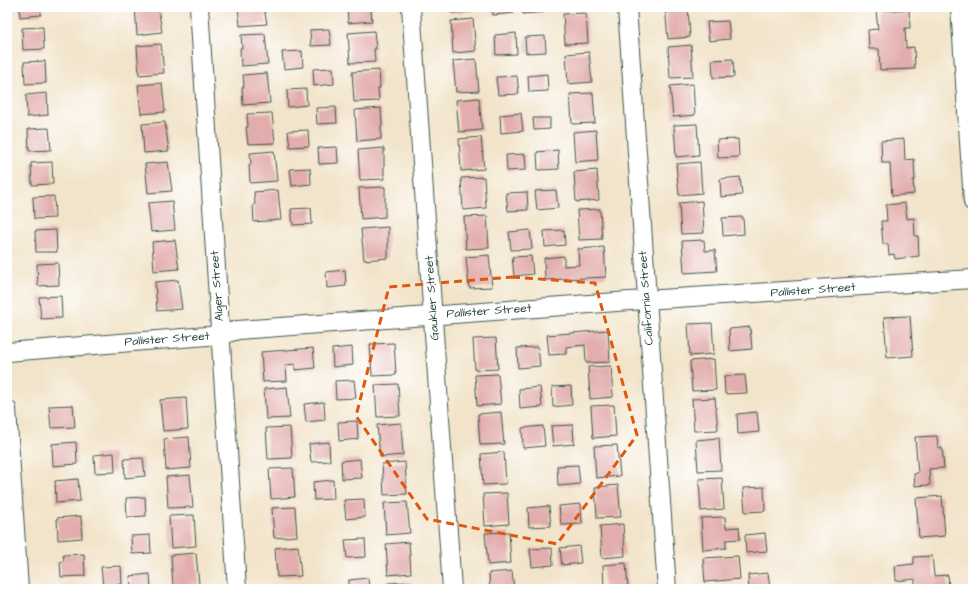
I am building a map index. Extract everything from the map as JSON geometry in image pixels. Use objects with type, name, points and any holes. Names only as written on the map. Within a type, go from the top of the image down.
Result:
[{"type":"street","name":"Alger Street","points":[[198,7],[237,589]]},
{"type":"street","name":"Gaukler Street","points":[[411,7],[452,589]]},
{"type":"street","name":"California Street","points":[[627,7],[667,589]]},
{"type":"street","points":[[960,7],[973,202]]},
{"type":"street","name":"Pallister Street","points":[[7,352],[220,336],[238,330],[647,300],[973,279]]},
{"type":"street","points":[[7,409],[19,589]]},
{"type":"highlighted area","points":[[512,277],[595,283],[637,435],[557,544],[427,519],[356,416],[389,287]]},
{"type":"building","points":[[20,7],[41,7],[41,15],[20,17]]},
{"type":"building","points":[[135,7],[158,7],[162,32],[137,35]]},
{"type":"building","points":[[264,7],[267,24],[240,26],[238,8]]},
{"type":"building","points":[[347,7],[373,7],[371,9],[372,21],[348,23]]},
{"type":"building","points":[[450,7],[474,7],[474,11],[451,13]]},
{"type":"building","points":[[492,7],[513,7],[514,13],[493,15]]},
{"type":"building","points":[[522,7],[543,7],[544,12],[523,14]]},
{"type":"building","points":[[665,7],[688,7],[690,37],[668,39]]},
{"type":"building","points":[[909,9],[910,28],[905,28],[906,48],[914,47],[915,69],[880,70],[879,49],[869,49],[868,30],[878,29],[876,11]]},
{"type":"building","points":[[586,13],[588,43],[565,44],[563,14]]},
{"type":"building","points":[[473,19],[476,51],[453,53],[451,21]]},
{"type":"building","points":[[728,21],[730,39],[709,41],[707,22]]},
{"type":"building","points":[[43,27],[44,49],[23,50],[22,28]]},
{"type":"building","points":[[329,29],[331,45],[311,46],[310,30]]},
{"type":"building","points":[[374,31],[376,49],[374,49],[375,62],[350,63],[348,33]]},
{"type":"building","points":[[516,33],[517,54],[496,55],[495,35]]},
{"type":"building","points":[[265,34],[268,64],[241,66],[241,35]]},
{"type":"building","points":[[545,36],[546,52],[526,53],[525,37]]},
{"type":"building","points":[[161,44],[164,73],[139,75],[137,46]]},
{"type":"building","points":[[691,45],[693,77],[670,78],[668,47]]},
{"type":"building","points":[[302,51],[303,67],[284,69],[282,52]]},
{"type":"building","points":[[589,52],[592,82],[568,84],[566,54]]},
{"type":"building","points":[[476,59],[479,91],[456,92],[453,61]]},
{"type":"building","points":[[733,59],[734,77],[713,78],[712,60]]},
{"type":"building","points":[[45,61],[46,83],[25,84],[24,62]]},
{"type":"building","points":[[333,68],[334,84],[314,86],[313,69]]},
{"type":"building","points":[[379,70],[379,101],[354,102],[352,72]]},
{"type":"building","points":[[267,73],[270,103],[243,105],[243,75]]},
{"type":"building","points":[[547,74],[548,91],[529,92],[528,76]]},
{"type":"building","points":[[517,76],[519,94],[498,95],[496,77]]},
{"type":"building","points":[[162,83],[165,112],[141,114],[138,85]]},
{"type":"building","points":[[693,84],[695,115],[673,117],[670,86]]},
{"type":"building","points":[[306,89],[307,105],[288,107],[287,90]]},
{"type":"building","points":[[47,93],[48,115],[27,117],[26,95]]},
{"type":"building","points":[[593,93],[595,123],[572,124],[570,94]]},
{"type":"building","points":[[479,98],[482,130],[459,132],[456,100]]},
{"type":"building","points":[[336,107],[337,123],[317,124],[316,108]]},
{"type":"building","points":[[381,108],[381,139],[357,141],[355,110]]},
{"type":"building","points":[[272,113],[275,143],[248,144],[246,127],[248,127],[247,114]]},
{"type":"building","points":[[521,113],[523,131],[501,133],[500,115]]},
{"type":"building","points":[[533,118],[550,118],[550,129],[534,130]]},
{"type":"building","points":[[165,122],[169,151],[144,153],[142,124]]},
{"type":"building","points":[[697,124],[699,155],[676,157],[674,125]]},
{"type":"building","points":[[49,128],[51,150],[29,151],[28,129]]},
{"type":"building","points":[[308,130],[309,146],[290,147],[288,131]]},
{"type":"building","points":[[596,130],[598,160],[575,162],[573,132]]},
{"type":"building","points":[[481,137],[484,169],[461,171],[459,139]]},
{"type":"building","points":[[738,139],[739,157],[718,158],[717,140]]},
{"type":"building","points":[[904,139],[905,160],[914,159],[914,194],[892,196],[890,163],[882,163],[881,141]]},
{"type":"building","points":[[337,147],[338,163],[319,164],[318,148]]},
{"type":"building","points":[[384,148],[384,179],[360,180],[358,150]]},
{"type":"building","points":[[558,150],[559,169],[538,170],[537,152]]},
{"type":"building","points":[[274,151],[277,181],[250,183],[250,153]]},
{"type":"building","points":[[525,154],[526,170],[507,171],[506,155]]},
{"type":"building","points":[[52,162],[53,184],[32,185],[31,163]]},
{"type":"building","points":[[168,162],[172,191],[148,193],[145,164]]},
{"type":"building","points":[[700,162],[702,193],[679,195],[676,164]]},
{"type":"building","points":[[310,168],[311,184],[292,186],[290,169]]},
{"type":"building","points":[[597,170],[599,200],[576,202],[574,172]]},
{"type":"building","points":[[484,177],[486,208],[463,210],[461,178]]},
{"type":"building","points":[[740,177],[742,195],[721,197],[720,179]]},
{"type":"building","points":[[385,187],[385,217],[361,219],[359,188]]},
{"type":"building","points":[[278,190],[281,220],[254,222],[254,192]]},
{"type":"building","points":[[556,190],[558,208],[537,210],[535,191]]},
{"type":"building","points":[[527,192],[528,210],[508,211],[506,193]]},
{"type":"building","points":[[54,196],[55,218],[34,219],[33,197]]},
{"type":"building","points":[[172,201],[175,230],[151,232],[148,203]]},
{"type":"building","points":[[702,201],[704,233],[681,234],[679,203]]},
{"type":"building","points":[[905,203],[907,219],[914,218],[915,236],[918,236],[919,256],[895,259],[894,254],[889,255],[888,244],[883,244],[881,221],[887,221],[886,205]]},
{"type":"building","points":[[311,208],[312,224],[293,225],[291,209]]},
{"type":"building","points":[[600,209],[602,239],[579,240],[577,210]]},
{"type":"building","points":[[487,216],[489,248],[466,249],[464,217]]},
{"type":"building","points":[[743,217],[744,234],[723,236],[722,218]]},
{"type":"building","points":[[388,227],[388,258],[364,260],[361,229]]},
{"type":"building","points":[[56,230],[57,252],[36,252],[35,231]]},
{"type":"building","points":[[530,230],[532,249],[511,250],[509,232]]},
{"type":"building","points":[[564,230],[565,245],[545,247],[544,231]]},
{"type":"building","points":[[175,240],[179,269],[154,271],[152,242]]},
{"type":"building","points":[[704,240],[705,251],[715,250],[717,271],[684,273],[682,241]]},
{"type":"building","points":[[604,247],[606,277],[545,280],[544,258],[564,256],[564,266],[579,265],[578,249]]},
{"type":"building","points":[[489,255],[492,287],[469,288],[466,257]]},
{"type":"building","points":[[531,256],[533,274],[514,276],[512,257]]},
{"type":"building","points":[[58,263],[59,285],[38,286],[37,264]]},
{"type":"building","points":[[345,270],[346,286],[327,288],[326,272]]},
{"type":"building","points":[[178,280],[182,309],[157,311],[155,282]]},
{"type":"building","points":[[61,296],[62,318],[41,319],[39,297]]},
{"type":"building","points":[[910,316],[913,356],[887,358],[884,317]]},
{"type":"building","points":[[712,323],[714,354],[690,356],[688,324]]},
{"type":"building","points":[[750,327],[752,349],[730,351],[729,329]]},
{"type":"building","points":[[608,330],[610,362],[586,363],[585,345],[566,347],[566,354],[549,355],[547,335]]},
{"type":"building","points":[[496,338],[498,369],[475,370],[473,339]]},
{"type":"building","points":[[394,343],[396,375],[372,376],[370,344]]},
{"type":"building","points":[[352,347],[353,365],[333,367],[332,349]]},
{"type":"building","points":[[538,347],[540,366],[518,368],[517,348]]},
{"type":"building","points":[[313,348],[315,368],[295,370],[295,364],[286,365],[287,381],[263,382],[261,352]]},
{"type":"building","points":[[714,359],[716,390],[692,391],[690,361]]},
{"type":"building","points":[[611,366],[613,397],[590,399],[588,367]]},
{"type":"building","points":[[498,374],[501,404],[477,406],[475,375]]},
{"type":"building","points":[[745,375],[747,393],[725,394],[724,376]]},
{"type":"building","points":[[354,380],[356,398],[336,399],[335,381]]},
{"type":"building","points":[[398,384],[400,416],[377,417],[375,385]]},
{"type":"building","points":[[571,386],[572,405],[553,407],[552,387]]},
{"type":"building","points":[[287,387],[290,418],[266,419],[264,389]]},
{"type":"building","points":[[540,387],[542,407],[520,409],[519,389]]},
{"type":"building","points":[[186,398],[188,429],[163,431],[160,400]]},
{"type":"building","points":[[715,398],[718,430],[694,431],[692,399]]},
{"type":"building","points":[[324,402],[325,420],[306,422],[304,404]]},
{"type":"building","points":[[73,405],[75,427],[51,428],[49,406]]},
{"type":"building","points":[[614,405],[616,436],[593,438],[591,406]]},
{"type":"building","points":[[501,412],[504,444],[480,445],[478,414]]},
{"type":"building","points":[[757,412],[759,432],[738,434],[737,414]]},
{"type":"building","points":[[357,421],[358,439],[339,441],[338,422]]},
{"type":"building","points":[[401,423],[403,455],[380,457],[377,425]]},
{"type":"building","points":[[573,425],[574,444],[553,446],[551,426]]},
{"type":"building","points":[[543,426],[545,446],[523,448],[522,428]]},
{"type":"building","points":[[290,427],[292,458],[268,459],[266,428]]},
{"type":"building","points":[[937,436],[938,448],[942,448],[944,468],[929,469],[930,485],[915,486],[914,474],[918,473],[915,437]]},
{"type":"building","points":[[189,437],[191,468],[166,470],[164,439]]},
{"type":"building","points":[[719,438],[721,470],[698,471],[696,440]]},
{"type":"building","points":[[76,442],[77,464],[53,466],[52,444]]},
{"type":"building","points":[[329,442],[330,461],[311,462],[309,444]]},
{"type":"building","points":[[617,445],[620,476],[596,478],[594,446]]},
{"type":"building","points":[[504,452],[506,484],[483,485],[481,454]]},
{"type":"building","points":[[114,453],[115,472],[95,473],[94,455]]},
{"type":"building","points":[[143,458],[145,476],[125,478],[124,459]]},
{"type":"building","points":[[360,459],[362,478],[342,479],[341,461]]},
{"type":"building","points":[[405,462],[407,494],[384,495],[382,464]]},
{"type":"building","points":[[578,465],[580,484],[558,486],[557,466]]},
{"type":"building","points":[[293,468],[295,497],[271,499],[269,469]]},
{"type":"building","points":[[190,475],[193,507],[168,508],[166,477]]},
{"type":"building","points":[[722,478],[724,509],[701,511],[699,479]]},
{"type":"building","points":[[78,479],[80,501],[56,503],[55,481]]},
{"type":"building","points":[[333,480],[334,499],[314,500],[313,482]]},
{"type":"building","points":[[618,485],[621,517],[597,518],[595,487]]},
{"type":"building","points":[[764,487],[765,511],[745,512],[743,488]]},
{"type":"building","points":[[507,493],[509,524],[485,526],[483,494]]},
{"type":"building","points":[[942,496],[945,536],[919,538],[916,498]]},
{"type":"building","points":[[145,497],[146,516],[127,517],[126,498]]},
{"type":"building","points":[[364,499],[365,517],[346,519],[344,500]]},
{"type":"building","points":[[407,502],[410,533],[386,535],[384,503]]},
{"type":"building","points":[[581,504],[582,524],[561,525],[559,506]]},
{"type":"building","points":[[549,506],[551,526],[529,527],[528,508]]},
{"type":"building","points":[[295,507],[297,536],[274,538],[272,508]]},
{"type":"building","points":[[194,515],[196,546],[171,548],[169,516]]},
{"type":"building","points":[[81,516],[82,538],[58,540],[57,518]]},
{"type":"building","points":[[725,517],[726,528],[739,527],[740,539],[726,540],[726,548],[703,550],[701,518]]},
{"type":"building","points":[[623,524],[625,556],[602,558],[600,526]]},
{"type":"building","points":[[509,532],[511,563],[488,565],[485,533]]},
{"type":"building","points":[[765,533],[767,551],[746,553],[745,535]]},
{"type":"building","points":[[150,535],[151,553],[132,554],[131,536]]},
{"type":"building","points":[[365,539],[366,557],[347,558],[345,540]]},
{"type":"building","points":[[409,542],[411,573],[388,575],[386,544]]},
{"type":"building","points":[[298,546],[301,576],[277,577],[275,548]]},
{"type":"building","points":[[579,546],[581,563],[562,565],[560,548]]},
{"type":"building","points":[[552,548],[553,565],[532,567],[530,549]]},
{"type":"building","points":[[196,553],[199,584],[173,586],[171,555]]},
{"type":"building","points":[[84,554],[85,576],[61,577],[60,562],[64,561],[63,555]]},
{"type":"building","points":[[738,556],[740,579],[705,582],[703,558]]},
{"type":"building","points":[[932,556],[934,576],[948,575],[949,589],[915,589],[915,579],[896,581],[895,566],[914,564],[914,557]]},
{"type":"building","points":[[626,563],[628,589],[604,589],[603,565]]},
{"type":"building","points":[[121,566],[122,584],[103,586],[101,567]]},
{"type":"building","points":[[512,571],[514,589],[490,589],[489,573]]},
{"type":"building","points":[[768,573],[770,589],[749,589],[748,575]]},
{"type":"building","points":[[150,574],[151,589],[131,589],[130,576]]},
{"type":"building","points":[[368,578],[369,589],[349,589],[349,580]]},
{"type":"building","points":[[411,582],[412,589],[388,589],[388,583]]},
{"type":"building","points":[[585,585],[585,589],[563,589],[563,587]]},
{"type":"building","points":[[301,586],[301,589],[277,589],[277,588]]}]
